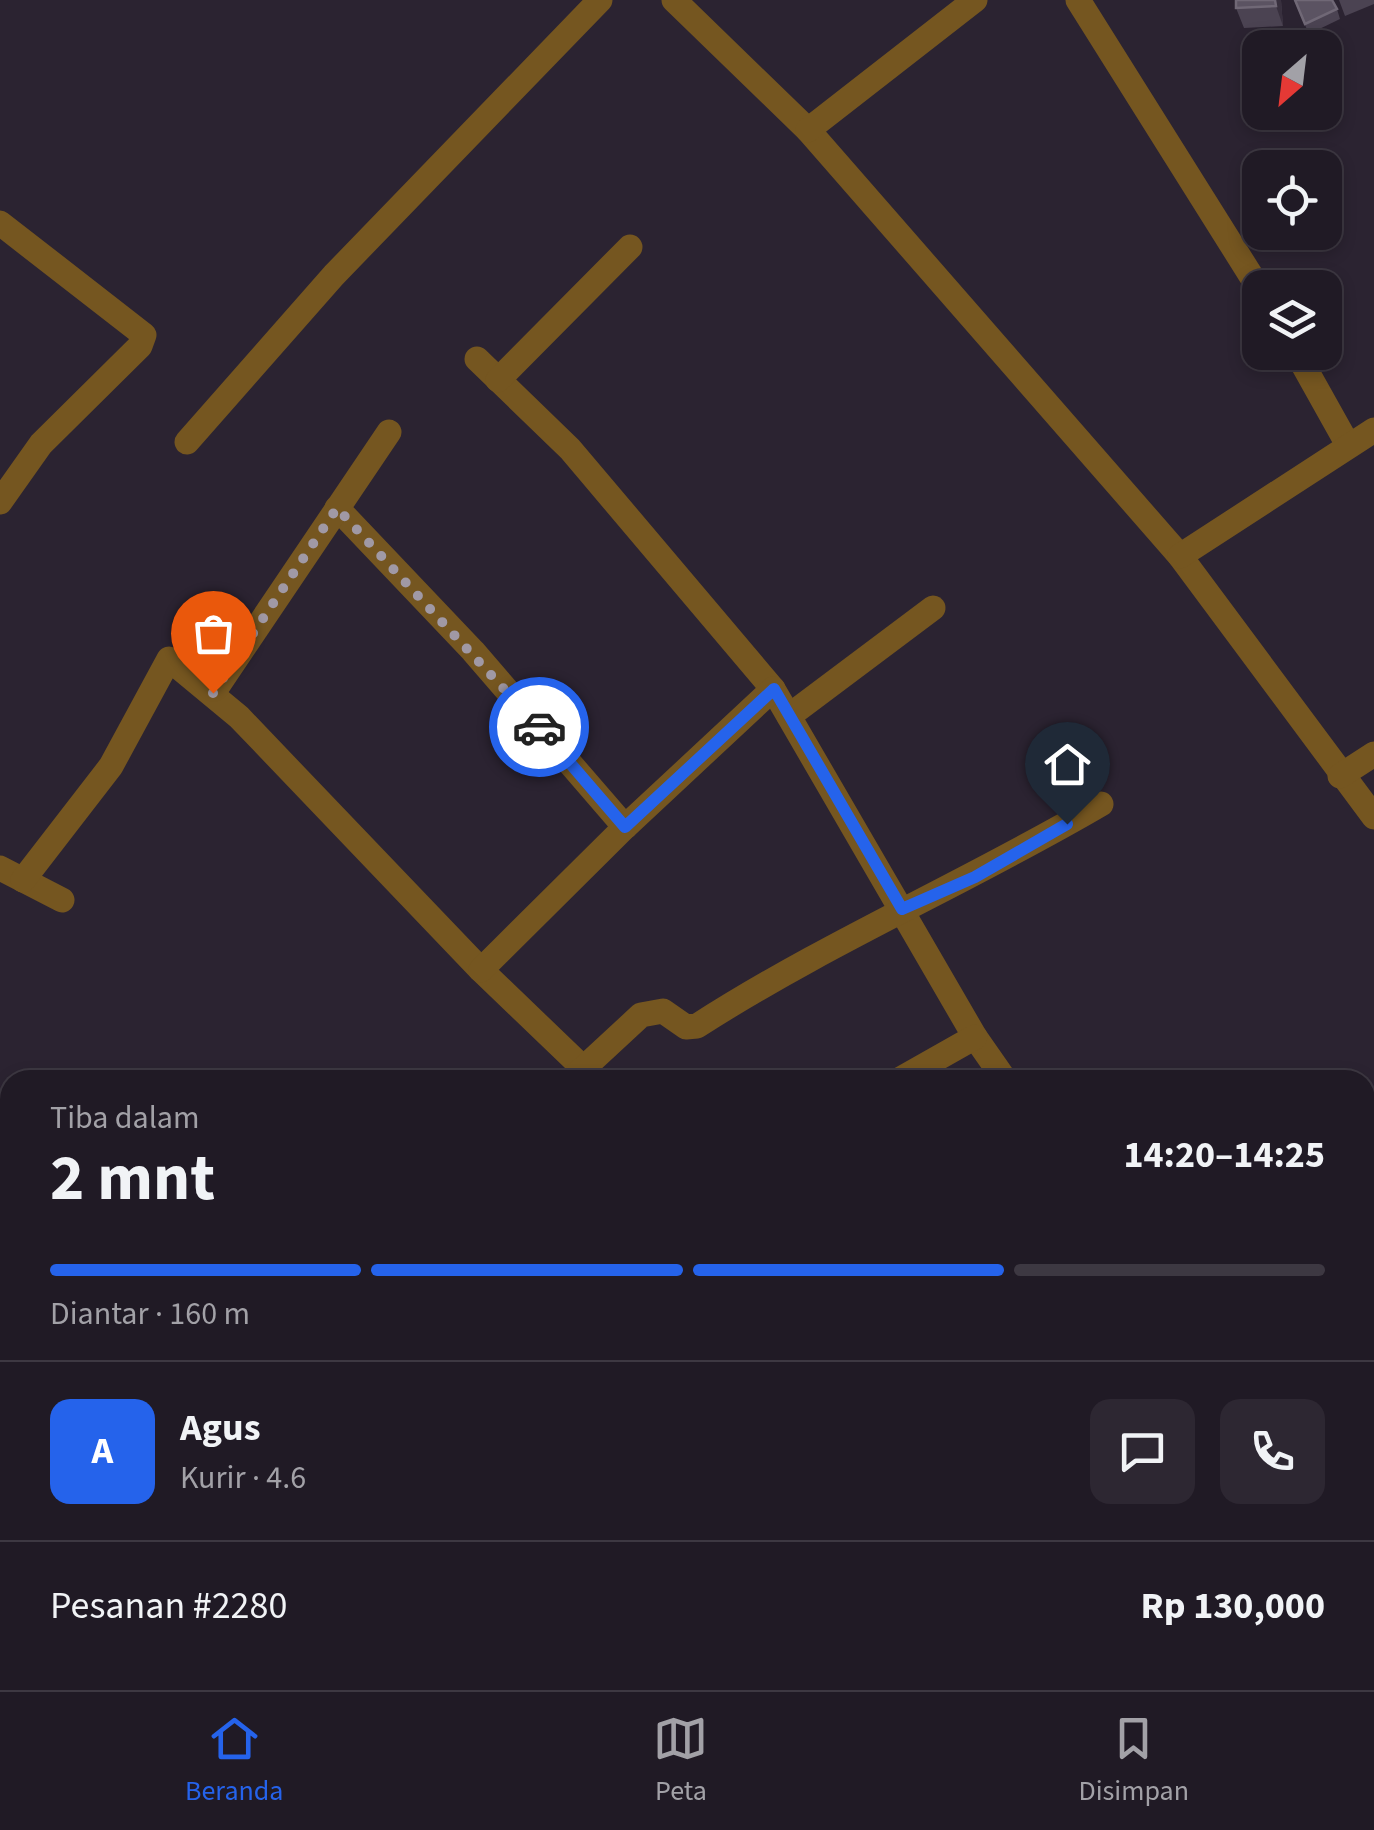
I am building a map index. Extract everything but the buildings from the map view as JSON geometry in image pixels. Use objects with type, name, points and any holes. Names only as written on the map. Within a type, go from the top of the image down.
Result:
[{"type":"street","points":[[188,442],[334,275],[600,0]]},
{"type":"street","points":[[674,0],[808,130],[1180,556],[1374,818]]},
{"type":"street","points":[[808,130],[976,0]]},
{"type":"street","points":[[1078,0],[1247,270]]},
{"type":"street","points":[[0,222],[144,335],[140,346],[41,444],[0,502]]},
{"type":"street","points":[[498,380],[630,247]]},
{"type":"street","points":[[476,360],[570,449],[774,689],[998,1070]]},
{"type":"street","points":[[1306,370],[1348,445]]},
{"type":"street","points":[[1180,556],[1374,430]]},
{"type":"street","points":[[213,693],[389,432]]},
{"type":"street","points":[[337,508],[473,651],[625,827]]},
{"type":"street","points":[[789,716],[933,608]]},
{"type":"street","points":[[62,900],[11,874],[111,766],[170,659],[213,693],[572,1070]]},
{"type":"street","points":[[481,970],[625,827],[774,689]]},
{"type":"street","points":[[1340,776],[1374,754]]},
{"type":"street","points":[[580,1070],[641,1015],[662,1011],[686,1026],[696,1026],[902,909],[975,877],[1100,804]]},
{"type":"street","points":[[916,1070],[975,1036]]},
{"type":"way so far","points":[[213,693],[337,508],[473,651],[539,727]]},
{"type":"route","points":[[539,727],[625,827],[774,689],[902,909],[975,877],[1067,824]]}]
